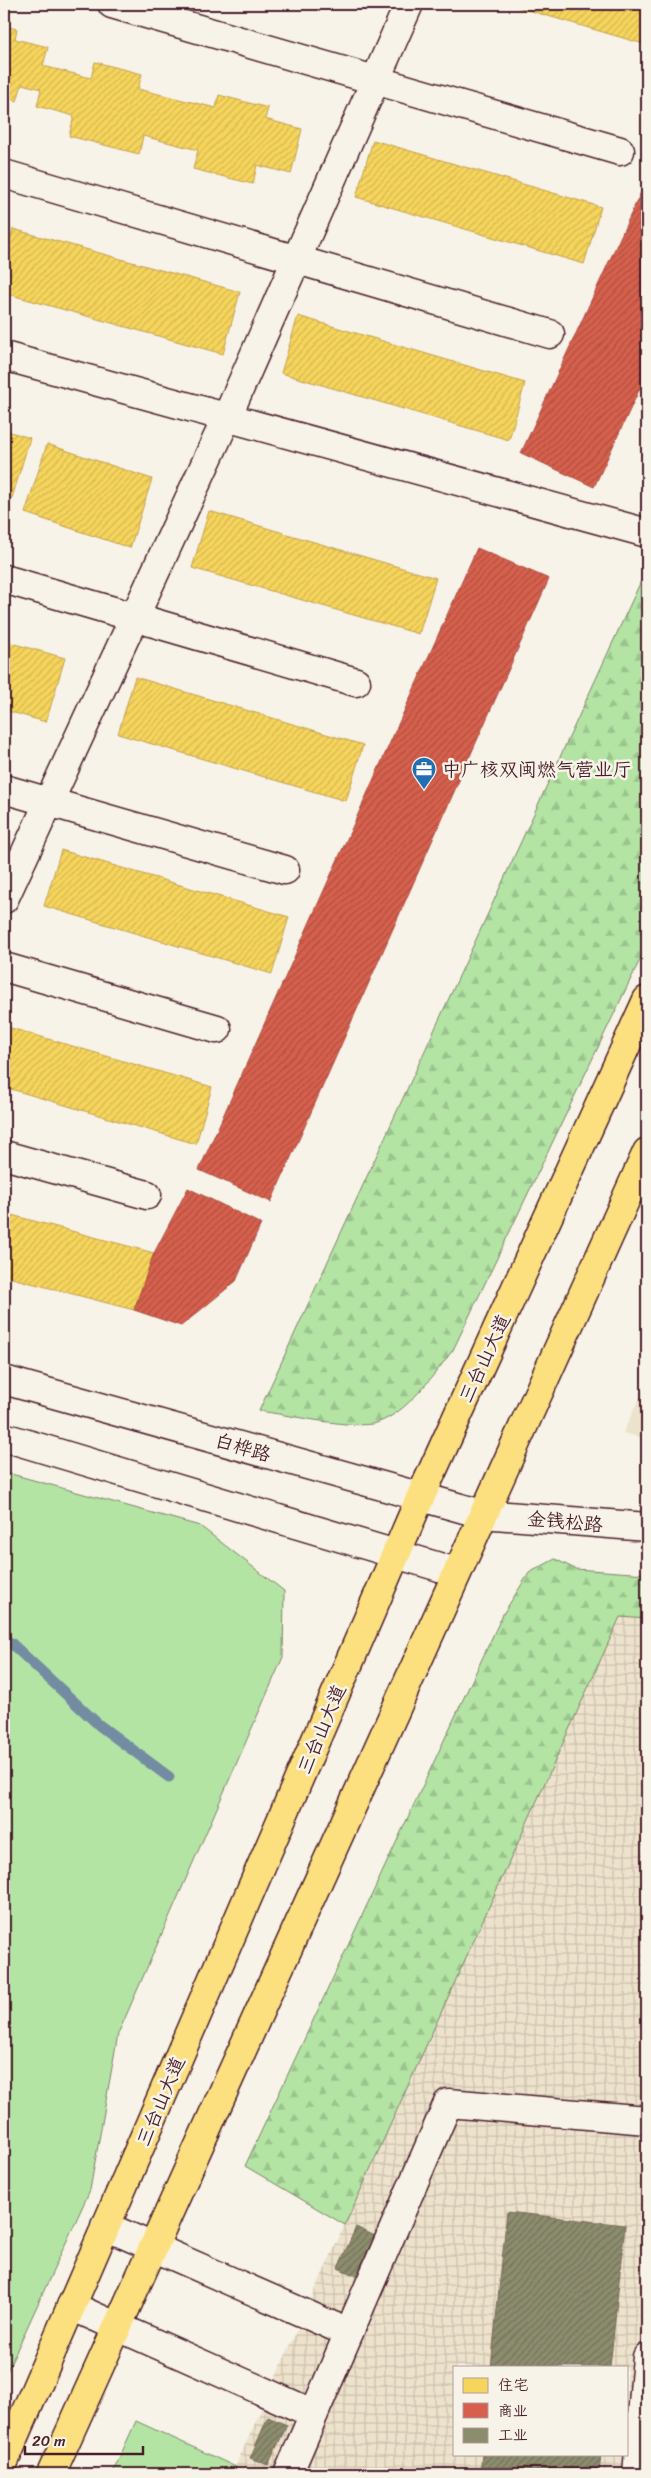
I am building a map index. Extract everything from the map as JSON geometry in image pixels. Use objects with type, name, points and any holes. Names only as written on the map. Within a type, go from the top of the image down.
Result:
[{"type":"main road","name":"三台山大道","points":[[4,2462],[421,1496],[647,1000]]},
{"type":"main road","points":[[50,2474],[647,1152]]},
{"type":"street","points":[[112,4],[620,151]]},
{"type":"street","points":[[4,899],[227,417],[409,4]]},
{"type":"street","points":[[4,174],[550,334]]},
{"type":"street","points":[[4,356],[647,533]]},
{"type":"street","points":[[4,580],[356,682]]},
{"type":"street","points":[[4,789],[285,870]]},
{"type":"street","points":[[4,968],[217,1029]]},
{"type":"street","points":[[4,1155],[147,1196]]},
{"type":"street","name":"白桦路","points":[[4,1380],[482,1514]]},
{"type":"street","points":[[4,1437],[456,1572]]},
{"type":"street","name":"金钱松路","points":[[482,1514],[647,1528]]},
{"type":"street","points":[[288,2474],[448,2104],[647,2120]]},
{"type":"street","points":[[106,2226],[349,2333]]},
{"type":"street","points":[[71,2306],[314,2414]]},
{"type":"street","points":[[637,2474],[647,2358]]},
{"type":"shaded area","points":[[647,1381],[647,1439],[623,1433]]},
{"type":"shaded area","points":[[620,1616],[647,1619],[647,2474],[232,2474]]},
{"type":"green space","points":[[647,568],[647,945],[453,1350],[419,1392],[398,1411],[387,1418],[366,1425],[319,1421],[259,1411]]},
{"type":"green space","points":[[4,1472],[200,1526],[284,1591],[283,1657],[118,2034],[90,2190],[4,2378]]},
{"type":"green space","points":[[555,1559],[575,1569],[647,1574],[647,1619],[620,1617],[345,2225],[245,2166],[503,1614],[529,1573]]},
{"type":"green space","points":[[136,2421],[236,2467],[232,2474],[112,2474]]},
{"type":"building: 住宅","points":[[507,4],[647,4],[647,45]]},
{"type":"building: 住宅","points":[[4,26],[17,29],[15,39],[48,47],[43,66],[91,78],[95,62],[142,74],[138,89],[216,108],[219,95],[268,108],[265,119],[302,129],[291,174],[257,165],[253,184],[193,169],[198,150],[143,136],[139,154],[69,136],[74,116],[37,106],[41,89],[22,84],[17,101],[4,97]]},
{"type":"building: 住宅","points":[[373,140],[601,207],[584,264],[356,197]]},
{"type":"building: 住宅","points":[[13,229],[240,292],[223,354],[4,293],[4,263]]},
{"type":"building: 住宅","points":[[298,316],[525,383],[509,440],[281,373]]},
{"type":"building: 住宅","points":[[4,430],[30,438],[12,498],[4,495]]},
{"type":"building: 住宅","points":[[47,444],[152,479],[130,548],[25,513]]},
{"type":"building: 住宅","points":[[209,511],[436,578],[419,634],[192,568]]},
{"type":"building: 住宅","points":[[4,641],[65,658],[46,722],[4,710]]},
{"type":"building: 住宅","points":[[135,677],[363,745],[346,801],[118,734]]},
{"type":"building: 住宅","points":[[61,850],[289,917],[272,974],[44,906]]},
{"type":"building: 住宅","points":[[4,1026],[212,1087],[196,1144],[4,1087]]},
{"type":"building: 住宅","points":[[4,1213],[154,1253],[134,1310],[4,1276]]},
{"type":"building: 商业","points":[[647,179],[647,373],[594,487],[521,453]]},
{"type":"building: 商业","points":[[477,548],[549,579],[271,1202],[199,1170]]},
{"type":"building: 商业","points":[[188,1188],[261,1224],[236,1281],[181,1326],[134,1310],[154,1253]]},
{"type":"building: 工业","points":[[507,2212],[625,2225],[610,2366],[491,2366]]},
{"type":"building: 工业","points":[[356,2227],[375,2236],[356,2276],[338,2268]]},
{"type":"building: 工业","points":[[268,2417],[287,2425],[268,2465],[250,2458]]},
{"type":"building: 工业","points":[[482,2456],[601,2456],[599,2474],[480,2474]]},
{"type":"waterway","points":[[4,1639],[12,1644],[99,1725],[169,1777]]},
{"type":"place","name":"中广核双闽燃气营业厅","points":[[424,790]]}]
